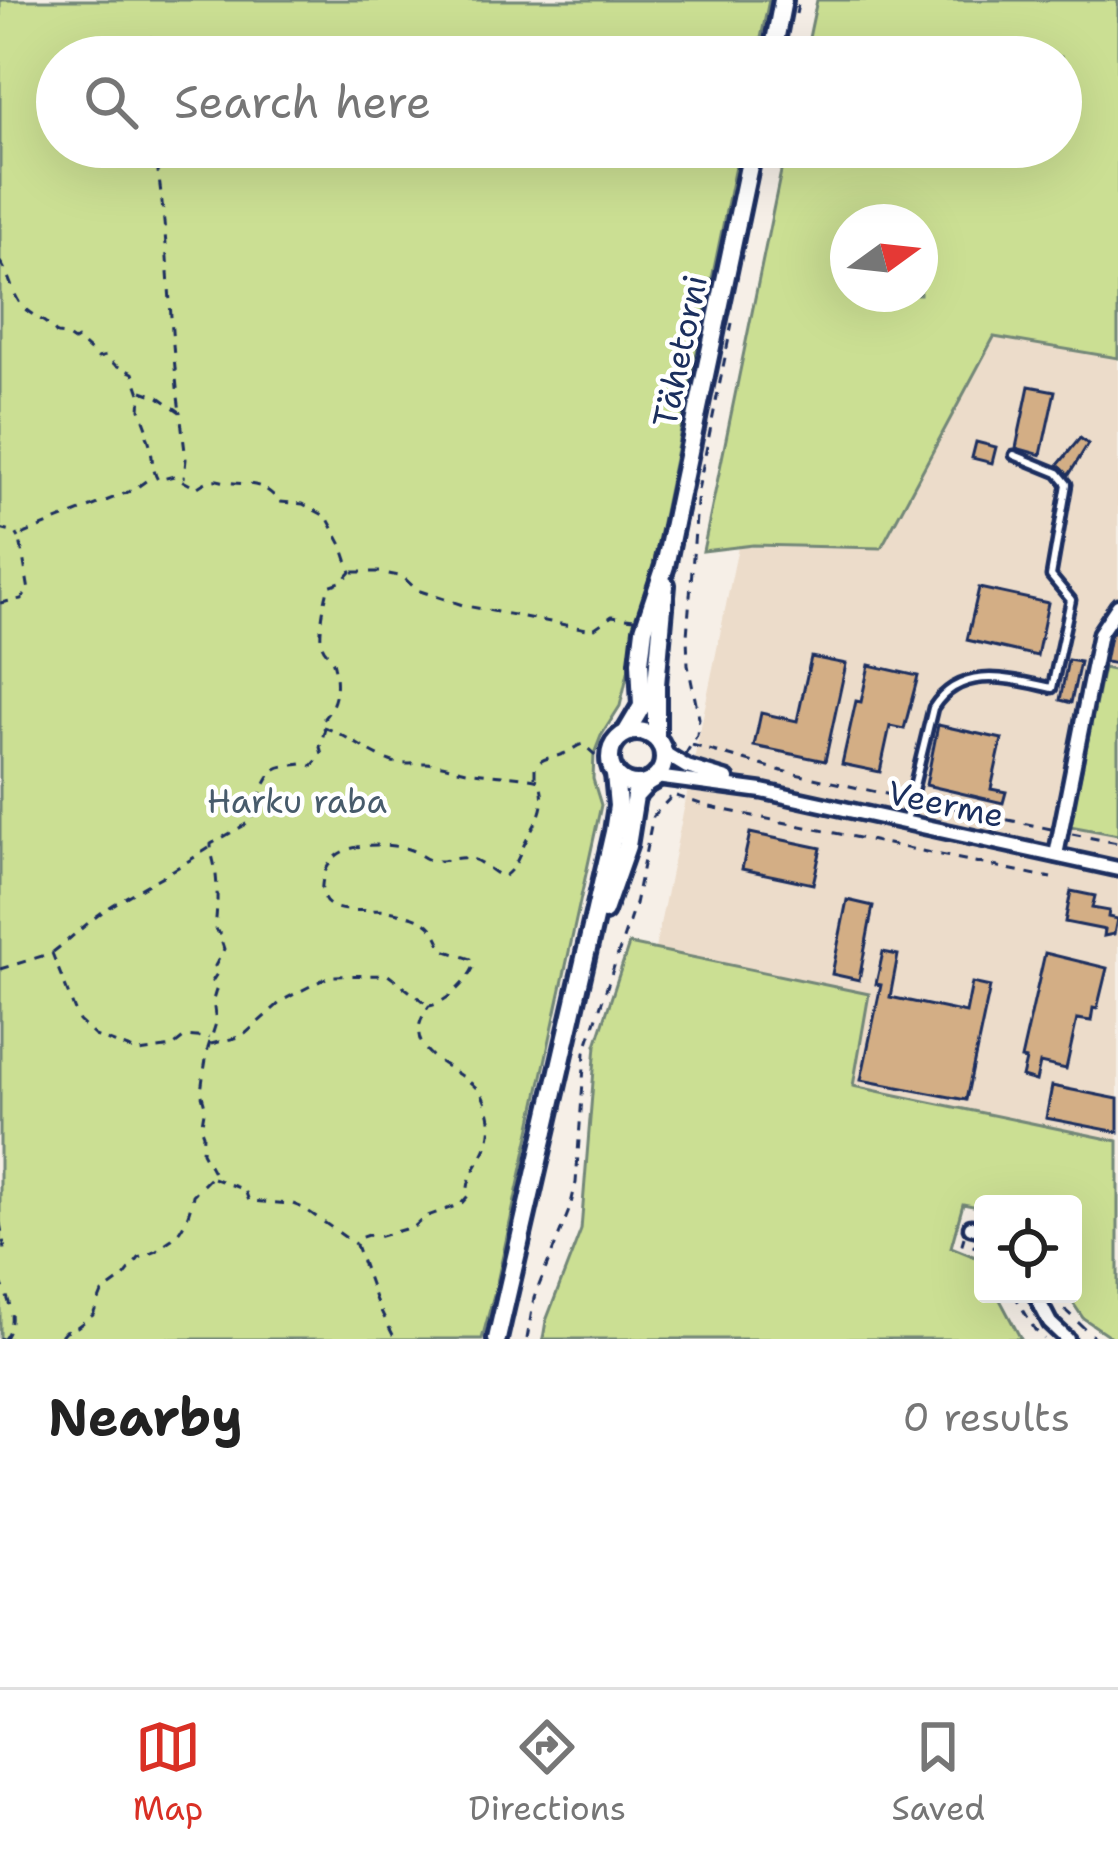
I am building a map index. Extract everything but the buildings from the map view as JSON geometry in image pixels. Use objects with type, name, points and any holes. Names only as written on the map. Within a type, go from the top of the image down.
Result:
[{"type":"street","points":[[776,36],[784,0]]},
{"type":"street","name":"Tähetorni","points":[[626,733],[642,706],[644,629],[665,566],[749,168]]},
{"type":"street","name":"Tähetorni","points":[[660,746],[656,685],[665,566]]},
{"type":"street","points":[[1056,856],[1100,633],[1118,606]]},
{"type":"street","points":[[497,1339],[614,832],[617,806],[611,750],[626,733],[642,731],[660,746],[662,769],[634,796],[622,864],[589,945]]},
{"type":"street","name":"Veerme","points":[[660,746],[687,767],[762,791],[1118,869]]},
{"type":"street","points":[[615,773],[629,784],[651,780]]},
{"type":"street","name":"Veerme","points":[[651,780],[762,791]]},
{"type":"street","points":[[1040,1303],[1050,1323],[1067,1339]]},
{"type":"lane","points":[[906,823],[933,708],[940,697],[955,686],[995,676],[1052,688],[1071,600],[1051,576],[1067,484],[1058,472],[1014,455]]},
{"type":"path","points":[[157,168],[170,268],[184,479]]},
{"type":"path","points":[[0,262],[21,306],[53,326],[57,334],[77,339],[98,358],[106,356],[134,373],[155,475],[161,482],[169,476],[184,479],[192,488],[215,478],[248,482],[271,491],[280,502],[312,509],[332,523],[351,572]]},
{"type":"path","points":[[140,391],[180,412]]},
{"type":"path","points":[[20,539],[133,490],[155,475]]},
{"type":"path","points":[[0,529],[20,539],[29,591],[0,603]]},
{"type":"path","points":[[0,969],[52,953],[112,904],[250,822],[256,798],[274,770],[306,763],[313,766],[322,754],[324,718],[333,708],[338,686],[335,666],[320,640],[326,597],[329,586],[351,572],[380,572],[466,606],[592,630],[612,616],[640,619]]},
{"type":"path","points":[[323,727],[344,733],[390,761],[536,779],[544,795],[536,827],[514,868],[503,877],[475,859],[428,861],[414,850],[368,844],[340,852],[328,866],[321,895],[325,903],[422,919],[444,950],[471,959],[471,974],[440,1004],[429,1006],[419,1029],[433,1059],[482,1094],[490,1135],[461,1204],[394,1234],[359,1238],[356,1245]]},
{"type":"path","points":[[536,779],[536,766],[544,757],[562,755],[583,744],[601,755]]},
{"type":"path","points":[[674,796],[1051,878]]},
{"type":"path","points":[[58,1339],[92,1316],[102,1293],[139,1258],[172,1239],[187,1216],[193,1195],[212,1178],[214,1170],[202,1152],[206,1106],[202,1092],[216,1023],[216,990],[211,983],[224,949],[223,937],[215,929],[219,902],[213,846]]},
{"type":"path","points":[[52,953],[79,1021],[95,1036],[139,1052],[172,1047],[186,1036],[210,1041],[243,1036],[283,1000],[330,976],[388,975],[429,1006]]},
{"type":"path","points":[[212,1178],[245,1190],[249,1201],[305,1209],[356,1245],[394,1337]]},
{"type":"path","points":[[0,1223],[4,1250],[0,1254]]},
{"type":"path","points":[[0,1280],[12,1317],[12,1328],[2,1339]]},
{"type":"path","points":[[1019,1303],[1044,1339]]},
{"type":"path","points":[[1061,1303],[1096,1339]]},
{"type":"shaded area","points":[[994,337],[1118,358],[1118,671],[1104,668],[1070,825],[1118,835],[1118,1141],[852,1086],[655,949],[738,547],[881,548]]},
{"type":"green space","name":"Harku raba","points":[[0,0],[769,0],[761,36],[36,36],[36,168],[735,168],[620,706],[594,754],[593,779],[601,805],[482,1339],[0,1339]]},
{"type":"green space","points":[[817,0],[1118,0],[1118,358],[994,337],[881,548],[753,545],[703,551],[782,168],[1082,168],[1082,36],[809,36]]},
{"type":"green space","points":[[1103,668],[1118,671],[1118,835],[1070,826]]},
{"type":"green space","points":[[629,944],[869,994],[853,1086],[1118,1141],[1118,1339],[1083,1318],[1073,1303],[1082,1303],[1082,1195],[974,1195],[974,1206],[963,1204],[951,1247],[974,1256],[974,1303],[1002,1303],[1021,1339],[543,1339],[581,1230],[596,1045]]}]
